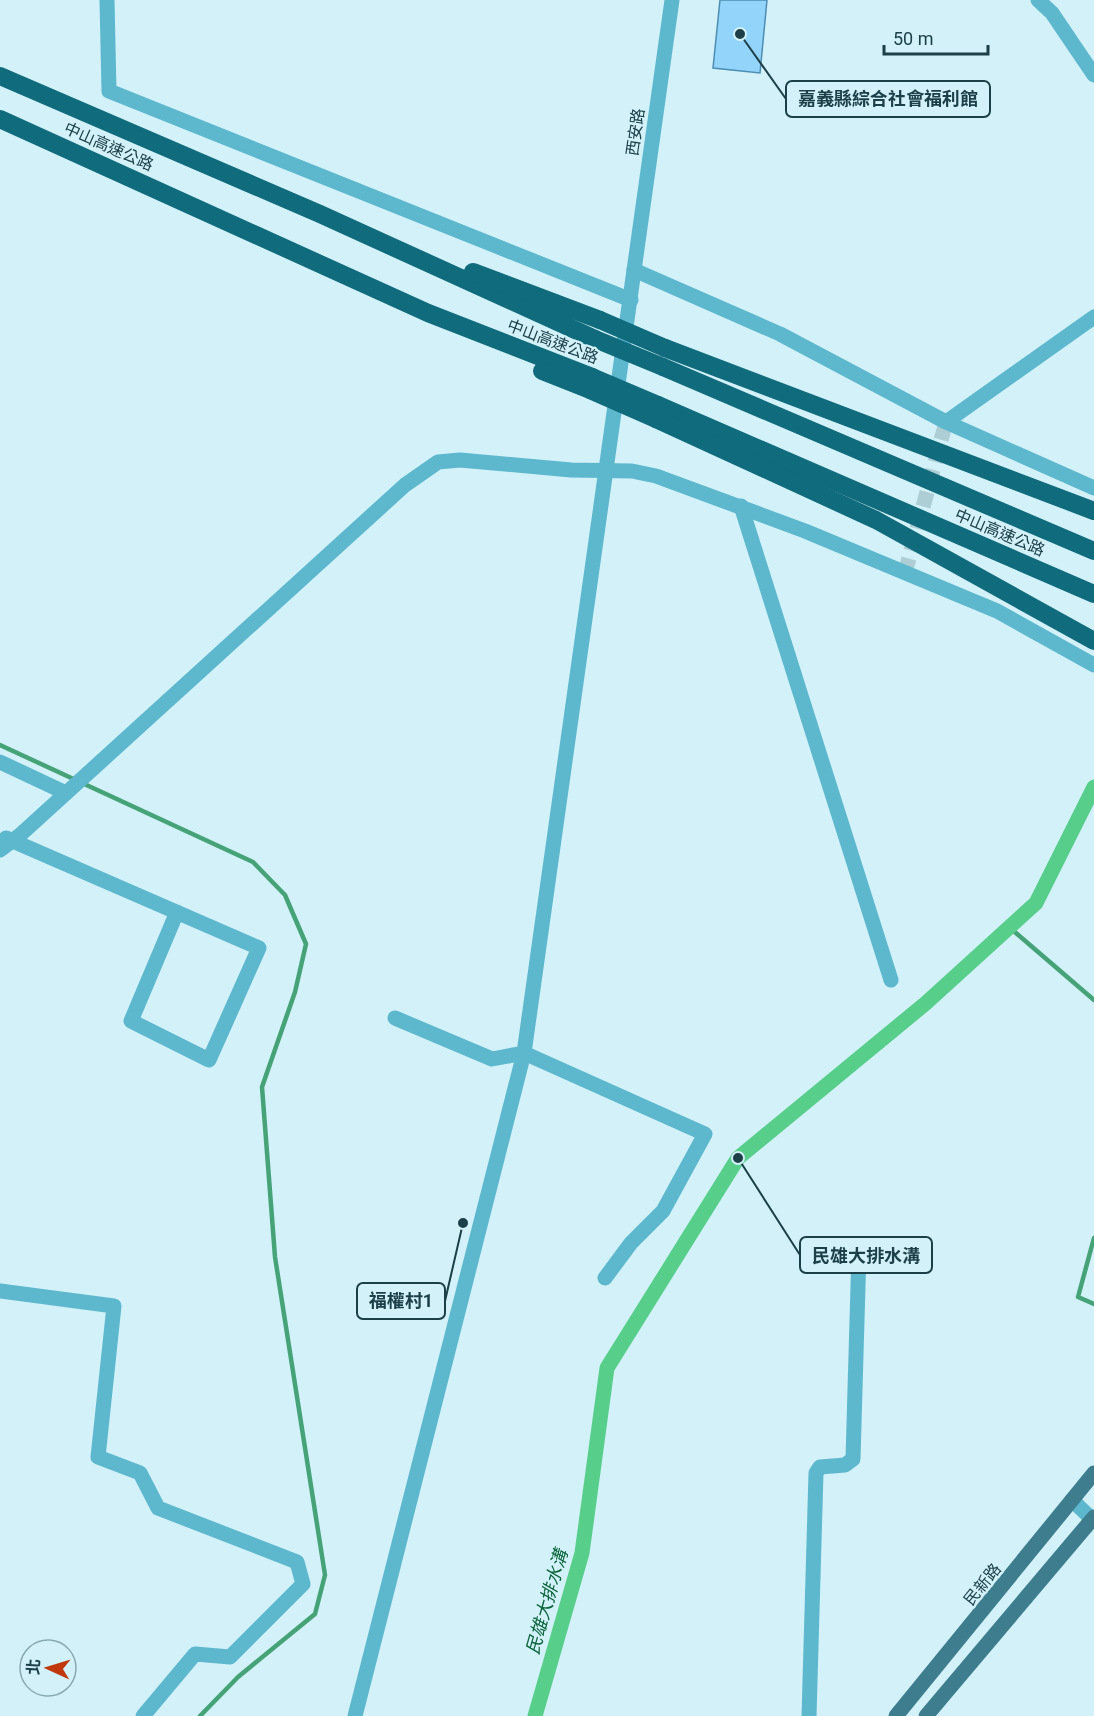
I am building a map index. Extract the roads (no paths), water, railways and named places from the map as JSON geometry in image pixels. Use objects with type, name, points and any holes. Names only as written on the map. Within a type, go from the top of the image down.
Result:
[{"type":"highway","name":"中山高速公路","points":[[0,76],[595,339],[1094,551]]},
{"type":"highway","name":"中山高速公路","points":[[0,119],[428,313],[591,384],[1094,594]]},
{"type":"highway","points":[[436,268],[473,272],[600,320],[665,348],[1094,511]]},
{"type":"highway","points":[[657,412],[876,520],[1094,641]]},
{"type":"main road","name":"民新路","points":[[896,1716],[1094,1473]]},
{"type":"main road","points":[[926,1716],[1093,1519]]},
{"type":"street","points":[[106,0],[109,91],[631,300]]},
{"type":"street","name":"西安路","points":[[355,1716],[524,1053],[672,0]]},
{"type":"street","points":[[1038,0],[1052,13],[1094,75]]},
{"type":"street","points":[[634,270],[780,334],[946,422],[1094,488]]},
{"type":"street","points":[[946,422],[1094,317]]},
{"type":"street","points":[[4,842],[20,836],[422,471],[438,462],[460,460],[571,470],[632,471],[656,476],[741,506],[997,611],[1094,665]]},
{"type":"street","points":[[741,506],[891,980]]},
{"type":"street","points":[[0,762],[74,785]]},
{"type":"street","points":[[4,842],[177,912],[259,948],[209,1060],[131,1021],[177,912]]},
{"type":"street","points":[[395,1017],[492,1059],[524,1053],[705,1134],[663,1211],[631,1243],[605,1278]]},
{"type":"street","points":[[810,1716],[816,1473],[820,1467],[845,1465],[853,1459],[859,1251]]},
{"type":"street","points":[[0,1291],[114,1306],[98,1457],[140,1473],[158,1508],[297,1562],[303,1584],[230,1657],[195,1654],[143,1716]]},
{"type":"street","points":[[1072,1500],[1093,1519]]},
{"type":"waterway","points":[[0,745],[253,862],[285,895],[306,944],[295,992],[262,1087],[275,1257],[325,1575],[315,1614],[238,1677],[200,1716]]},
{"type":"waterway","name":"民雄大排水溝","points":[[535,1716],[582,1553],[607,1368],[738,1158],[926,1003],[1036,903],[1094,787]]},
{"type":"waterway","points":[[1009,927],[1094,1000]]},
{"type":"waterway","points":[[1094,1238],[1078,1297],[1094,1304]]},
{"type":"tunnel","points":[[905,573],[946,422]]},
{"type":"place","name":"嘉義縣綜合社會福利館","points":[[740,34]]},
{"type":"place","name":"民雄大排水溝","points":[[738,1158]]},
{"type":"place","name":"福權村1","points":[[463,1223]]}]
